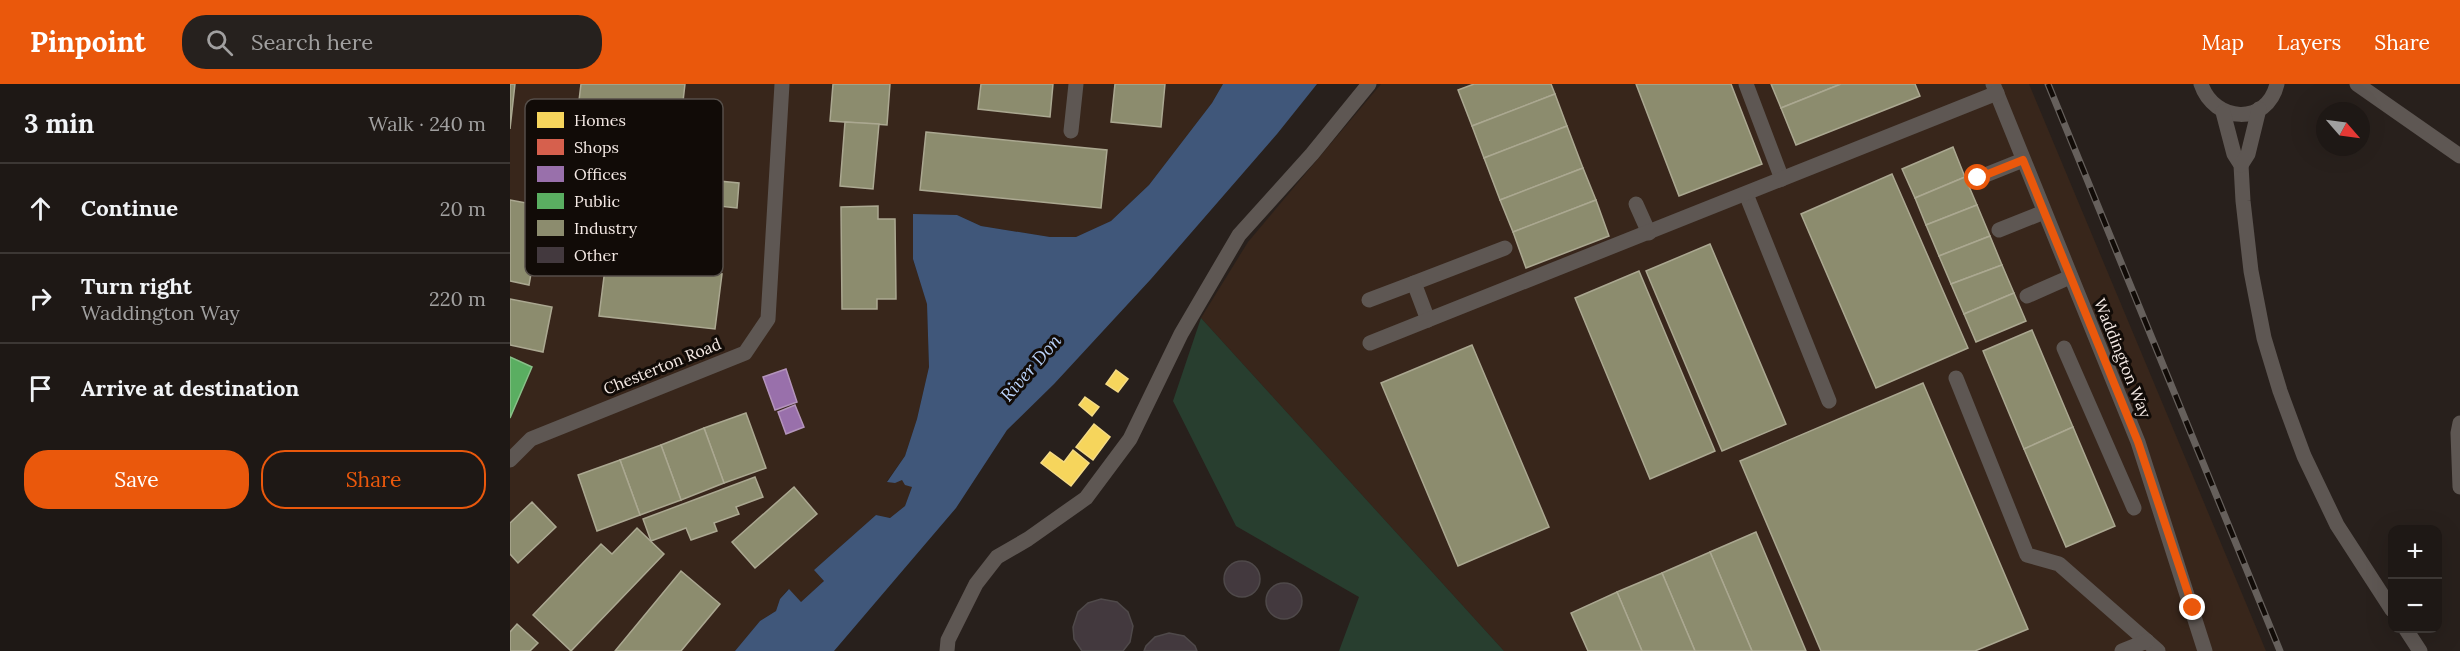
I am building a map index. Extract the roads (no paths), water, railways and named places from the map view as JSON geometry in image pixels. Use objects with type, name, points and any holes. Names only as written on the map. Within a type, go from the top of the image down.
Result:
[{"type":"street","name":"Chesterton Road","points":[[510,460],[531,439],[745,353],[768,319],[782,84]]},
{"type":"street","points":[[1071,131],[1076,84]]},
{"type":"street","points":[[947,651],[948,640],[976,584],[998,557],[1028,540],[1086,498],[1130,439],[1181,334],[1239,235],[1312,154],[1369,84]]},
{"type":"street","points":[[1746,84],[1782,180]]},
{"type":"street","points":[[2201,84],[2209,100],[2223,112],[2242,115],[2259,109],[2273,96],[2277,84]]},
{"type":"street","points":[[2356,84],[2460,156]]},
{"type":"street","points":[[1370,343],[1782,180],[1995,89]]},
{"type":"street","name":"Waddington Way","points":[[1995,89],[2150,478],[2205,651]]},
{"type":"street","points":[[2241,165],[2248,154],[2259,109]]},
{"type":"street","points":[[2223,112],[2234,154],[2241,165],[2251,271],[2264,338],[2280,391],[2304,456],[2337,525],[2388,604]]},
{"type":"street","points":[[1978,178],[2023,160]]},
{"type":"street","points":[[1746,194],[1829,401]]},
{"type":"street","points":[[1636,204],[1649,233]]},
{"type":"street","points":[[1999,230],[2044,212]]},
{"type":"street","points":[[1369,300],[1505,248]]},
{"type":"street","points":[[2027,296],[2070,277]]},
{"type":"street","points":[[1414,283],[1428,320]]},
{"type":"street","points":[[2064,348],[2134,508]]},
{"type":"street","points":[[1956,378],[2027,555],[2059,564],[2152,646]]},
{"type":"street","points":[[2460,423],[2458,433],[2460,487]]},
{"type":"street","points":[[2125,487],[2150,478]]},
{"type":"street","points":[[2408,633],[2420,651]]},
{"type":"street","points":[[2122,651],[2152,646]]},
{"type":"water","name":"River Don","points":[[1223,84],[1317,84],[1277,134],[1151,279],[1054,384],[1007,430],[956,508],[834,651],[735,651],[760,621],[776,611],[780,599],[789,589],[801,602],[824,581],[814,570],[876,515],[890,518],[905,506],[912,487],[905,485],[902,480],[895,483],[887,482],[905,456],[917,419],[929,367],[927,304],[913,259],[913,214],[957,215],[981,226],[1050,237],[1076,237],[1111,221],[1149,185],[1212,103]]},
{"type":"railway","points":[[2048,84],[2280,651]]}]
